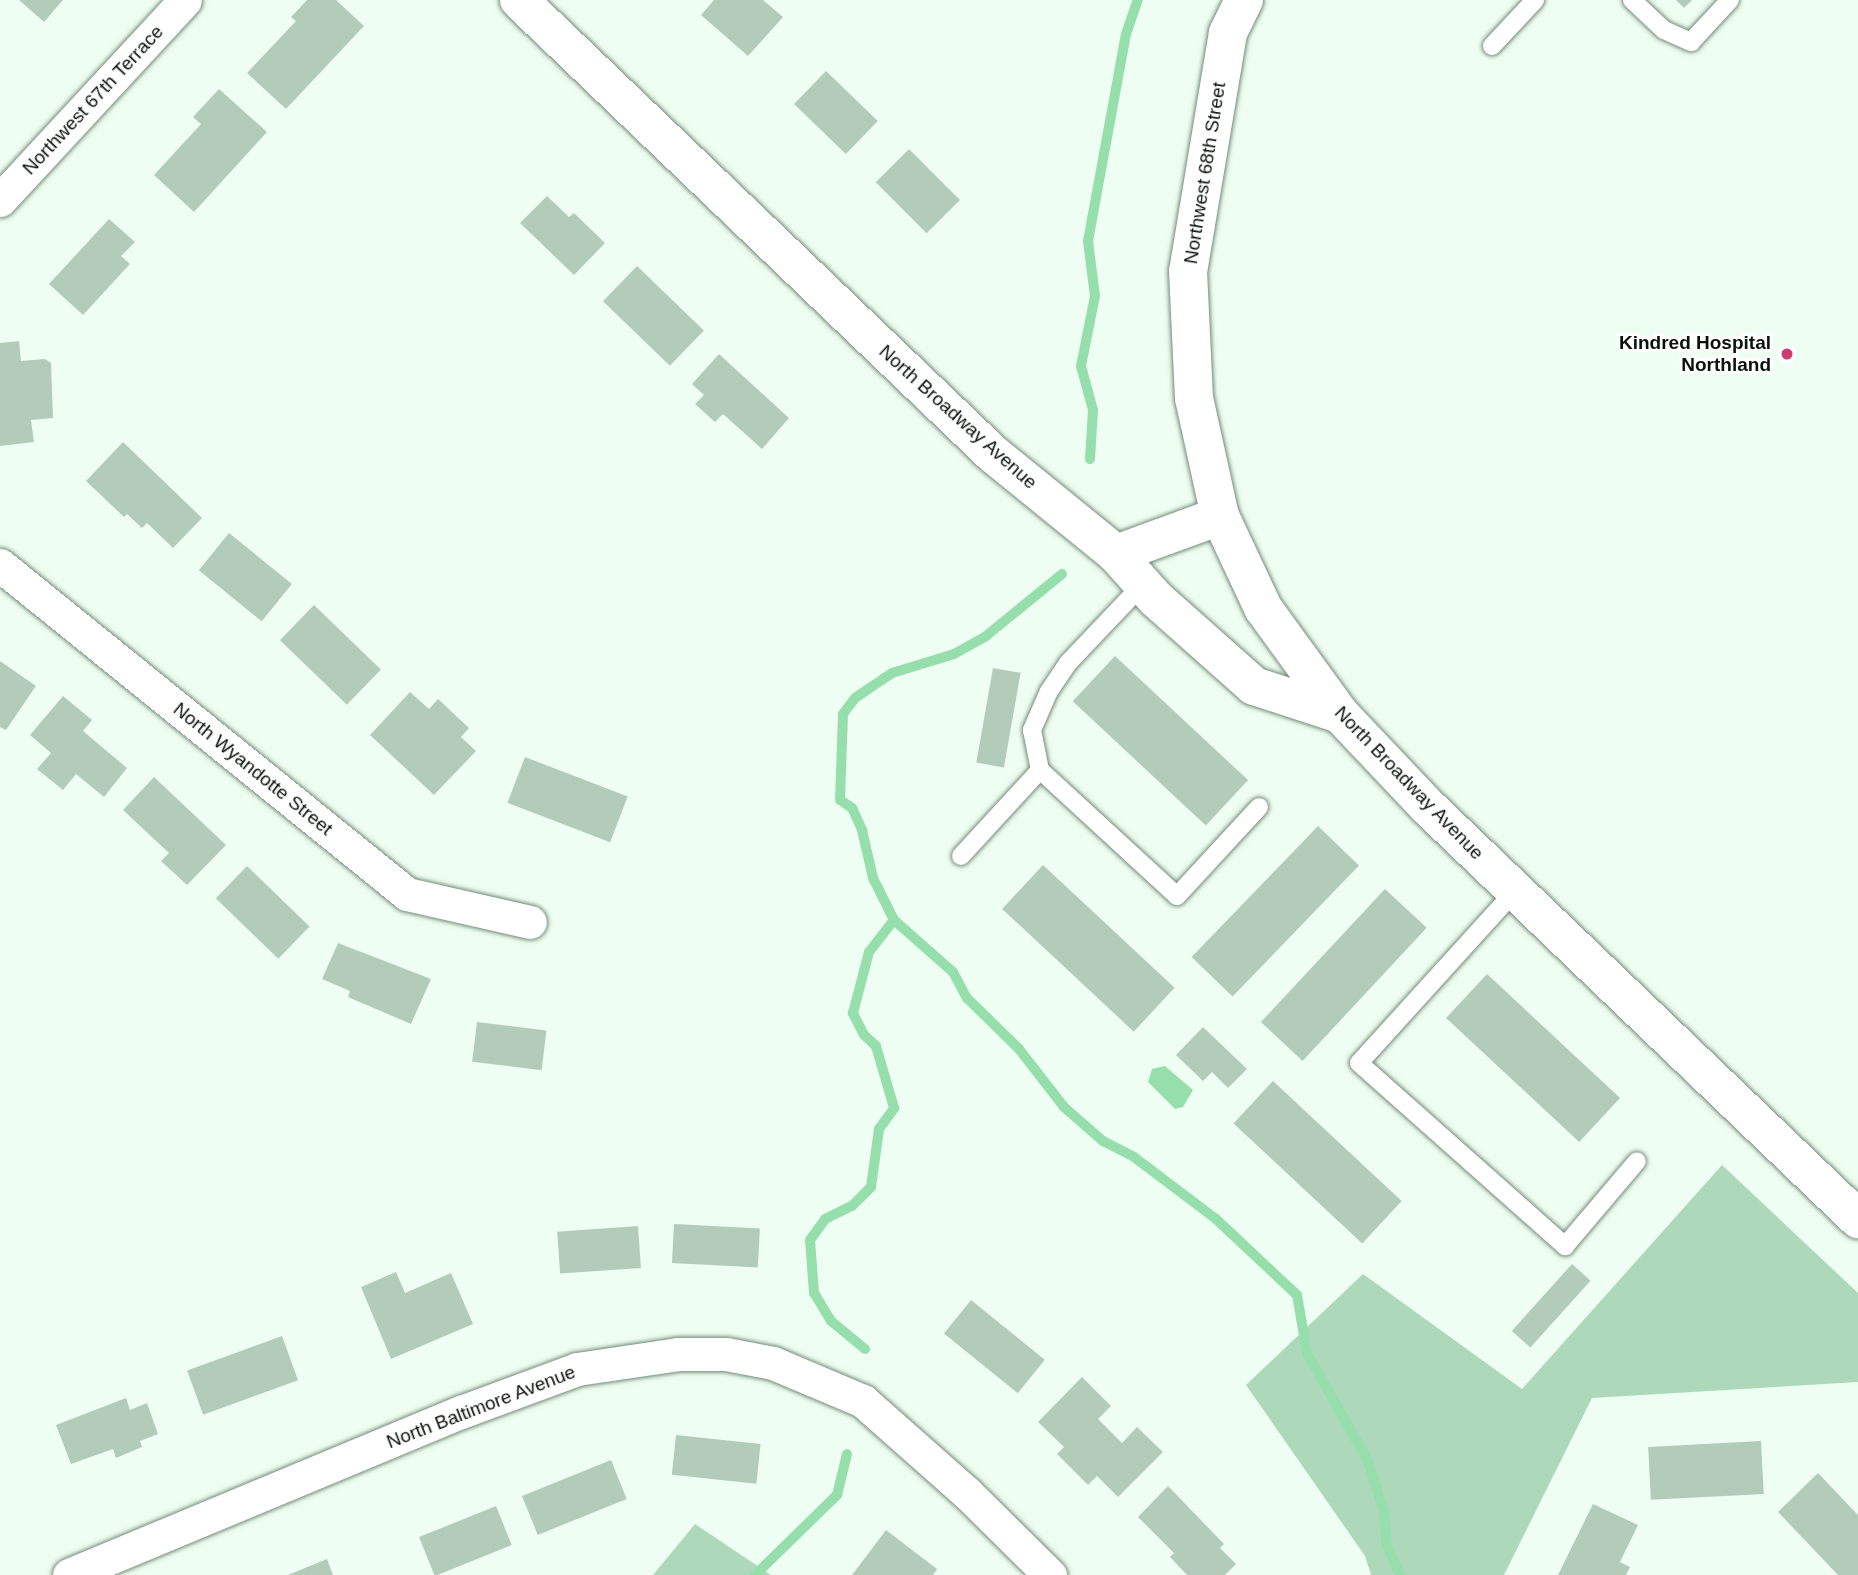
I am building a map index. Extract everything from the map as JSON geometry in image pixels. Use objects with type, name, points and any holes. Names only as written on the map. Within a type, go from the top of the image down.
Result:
[{"type":"main road","name":"North Broadway Avenue","points":[[519,0],[993,454],[1116,554],[1143,584],[1254,686],[1340,714]]},
{"type":"main road","name":"Northwest 68th Street","points":[[1220,516],[1194,398],[1188,271],[1228,33],[1244,0]]},
{"type":"main road","name":"North Broadway Avenue","points":[[1220,516],[1263,608],[1340,714],[1515,891],[1858,1219]]},
{"type":"main road","points":[[1116,554],[1220,516]]},
{"type":"street","name":"Northwest 67th Terrace","points":[[0,200],[185,0]]},
{"type":"street","name":"North Wyandotte Street","points":[[0,565],[407,894],[530,922]]},
{"type":"street","name":"North Baltimore Avenue","points":[[69,1575],[461,1412],[577,1369],[678,1353],[726,1354],[773,1363],[863,1401],[967,1493],[1050,1575]]},
{"type":"lane","points":[[1492,46],[1535,0]]},
{"type":"lane","points":[[1632,0],[1664,30],[1691,42],[1730,0]]},
{"type":"lane","points":[[1143,584],[1049,691],[1032,730],[1040,769],[1177,896],[1259,807]]},
{"type":"lane","points":[[961,856],[1040,769]]},
{"type":"lane","points":[[1515,891],[1359,1063],[1565,1246],[1637,1161]]},
{"type":"shaded area","points":[[1165,1066],[1193,1090],[1183,1107],[1175,1109],[1148,1082],[1152,1069]]},
{"type":"shaded area","points":[[1722,1165],[1858,1293],[1858,1382],[1592,1398],[1504,1575],[1371,1575],[1365,1556],[1246,1385],[1363,1274],[1522,1389]]},
{"type":"shaded area","points":[[695,1524],[771,1575],[653,1575]]},
{"type":"building","points":[[19,0],[63,0],[44,22]]},
{"type":"building","points":[[307,0],[336,0],[364,26],[286,109],[247,73],[296,21],[291,17]]},
{"type":"building","points":[[714,0],[763,0],[783,17],[748,56],[701,15]]},
{"type":"building","points":[[1676,0],[1692,0],[1684,8]]},
{"type":"building","points":[[826,71],[878,121],[846,154],[794,104]]},
{"type":"building","points":[[219,89],[267,132],[194,212],[154,175],[201,124],[193,117]]},
{"type":"building","points":[[909,149],[960,200],[927,233],[876,182]]},
{"type":"building","points":[[547,196],[569,217],[574,213],[605,243],[574,275],[520,223]]},
{"type":"building","points":[[109,219],[135,242],[121,256],[130,264],[83,315],[49,284]]},
{"type":"building","points":[[637,266],[704,331],[670,366],[603,301]]},
{"type":"building","points":[[19,341],[21,361],[45,359],[51,363],[53,418],[31,420],[34,442],[0,446],[0,343]]},
{"type":"building","points":[[719,354],[789,418],[762,449],[723,414],[715,422],[695,404],[704,395],[692,384]]},
{"type":"building","points":[[123,442],[202,518],[173,548],[147,523],[142,528],[127,514],[124,517],[86,481]]},
{"type":"building","points":[[229,533],[292,584],[262,621],[199,570]]},
{"type":"building","points":[[314,605],[381,670],[347,705],[280,640]]},
{"type":"building","points":[[1115,656],[1248,780],[1206,825],[1073,701]]},
{"type":"building","points":[[0,661],[36,686],[6,730],[0,727]]},
{"type":"building","points":[[993,668],[1021,673],[1004,767],[976,763]]},
{"type":"building","points":[[410,692],[429,709],[438,699],[469,728],[461,737],[476,751],[434,795],[370,735]]},
{"type":"building","points":[[63,696],[92,720],[83,731],[127,768],[104,797],[76,774],[63,790],[37,769],[51,753],[30,735]]},
{"type":"building","points":[[525,757],[628,796],[610,842],[507,803]]},
{"type":"building","points":[[154,777],[226,845],[187,885],[161,861],[169,853],[123,810]]},
{"type":"building","points":[[1318,826],[1359,866],[1233,997],[1192,957]]},
{"type":"building","points":[[1043,865],[1175,988],[1134,1032],[1002,909]]},
{"type":"building","points":[[247,866],[310,926],[278,959],[216,898]]},
{"type":"building","points":[[1385,889],[1427,928],[1303,1061],[1261,1022]]},
{"type":"building","points":[[338,943],[431,979],[411,1024],[348,997],[350,991],[322,979]]},
{"type":"building","points":[[1487,974],[1620,1098],[1579,1142],[1446,1018]]},
{"type":"building","points":[[477,1022],[546,1031],[542,1070],[472,1062]]},
{"type":"building","points":[[1203,1027],[1247,1069],[1228,1088],[1212,1072],[1203,1081],[1176,1055]]},
{"type":"building","points":[[1273,1081],[1402,1201],[1362,1243],[1233,1123]]},
{"type":"building","points":[[674,1224],[760,1229],[758,1267],[672,1263]]},
{"type":"building","points":[[638,1226],[641,1268],[560,1274],[557,1232]]},
{"type":"building","points":[[1572,1264],[1591,1281],[1530,1348],[1512,1331]]},
{"type":"building","points":[[396,1272],[405,1293],[451,1273],[473,1324],[391,1359],[361,1287]]},
{"type":"building","points":[[971,1300],[1045,1360],[1018,1393],[944,1333]]},
{"type":"building","points":[[282,1336],[298,1380],[203,1415],[187,1371]]},
{"type":"building","points":[[1082,1377],[1111,1406],[1098,1419],[1122,1443],[1137,1427],[1163,1452],[1118,1497],[1097,1476],[1088,1485],[1057,1454],[1064,1447],[1038,1422]]},
{"type":"building","points":[[126,1398],[130,1410],[147,1403],[158,1434],[140,1441],[142,1447],[116,1458],[113,1449],[71,1464],[56,1425]]},
{"type":"building","points":[[676,1435],[761,1444],[756,1484],[672,1475]]},
{"type":"building","points":[[1761,1441],[1764,1494],[1651,1500],[1648,1447]]},
{"type":"building","points":[[611,1460],[627,1499],[538,1535],[522,1496]]},
{"type":"building","points":[[1818,1473],[1858,1515],[1858,1575],[1838,1575],[1778,1512]]},
{"type":"building","points":[[1168,1486],[1224,1544],[1220,1548],[1236,1564],[1225,1575],[1187,1575],[1170,1557],[1174,1553],[1138,1517]]},
{"type":"building","points":[[1593,1504],[1638,1525],[1620,1562],[1630,1567],[1626,1575],[1558,1575]]},
{"type":"building","points":[[496,1506],[512,1545],[434,1575],[419,1537]]},
{"type":"building","points":[[886,1530],[937,1569],[933,1575],[852,1575]]},
{"type":"building","points":[[327,1559],[333,1575],[288,1575]]},
{"type":"waterway","points":[[1090,459],[1093,410],[1081,366],[1095,296],[1088,241],[1126,34],[1138,0]]},
{"type":"waterway","points":[[865,1349],[831,1321],[814,1293],[810,1240],[825,1219],[852,1206],[871,1187],[879,1129],[894,1108],[876,1046],[864,1035],[853,1013],[869,952],[894,920],[873,878],[862,830],[852,808],[840,800],[843,714],[855,698],[892,673],[954,654],[986,636],[1062,574]]},
{"type":"waterway","points":[[894,920],[953,972],[967,998],[1019,1049],[1064,1107],[1103,1141],[1134,1157],[1216,1219],[1297,1295],[1307,1353],[1368,1461],[1384,1511],[1386,1543],[1400,1575]]},
{"type":"waterway","points":[[755,1575],[837,1495],[847,1454]]},
{"type":"place","name":"Kindred Hospital Northland","points":[[1787,354]]}]
